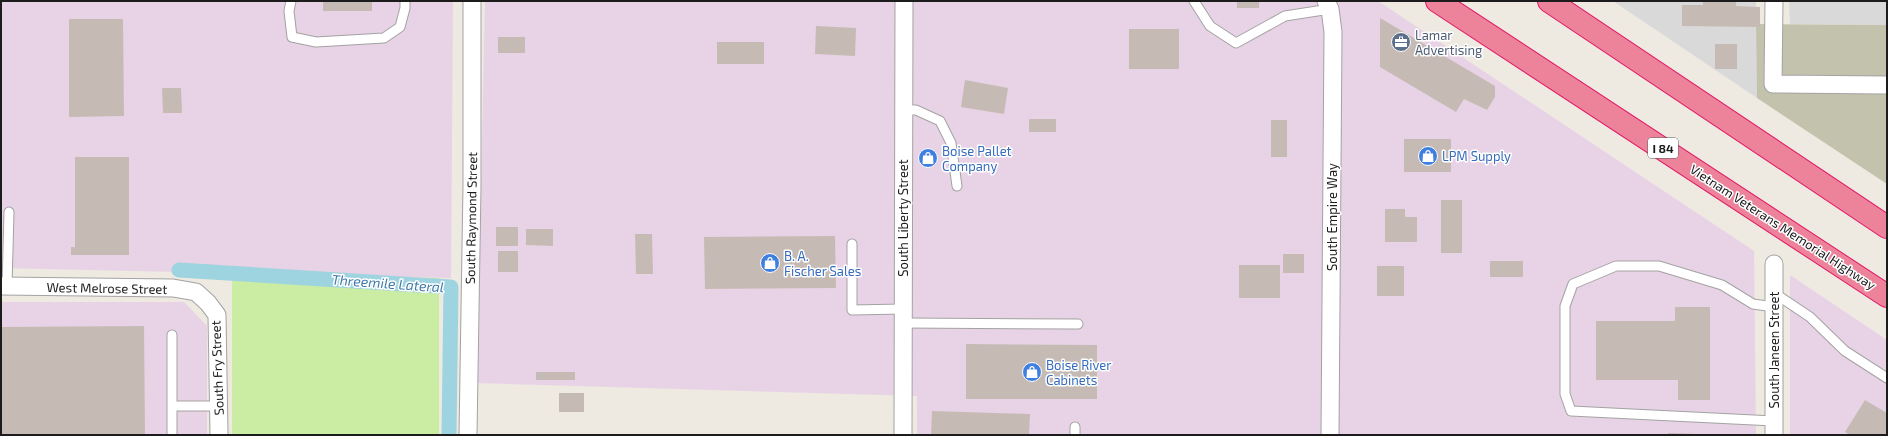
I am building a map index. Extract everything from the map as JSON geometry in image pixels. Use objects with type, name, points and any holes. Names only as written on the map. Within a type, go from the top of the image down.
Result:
[{"type":"highway","name":"Vietnam Veterans Memorial Highway","points":[[1437,1],[1887,296]]},
{"type":"highway","points":[[1549,1],[1887,227]]},
{"type":"street","name":"South Raymond Street","points":[[468,435],[472,186],[472,1]]},
{"type":"street","name":"South Liberty Street","points":[[903,435],[904,1]]},
{"type":"street","points":[[1774,1],[1774,84],[1887,85]]},
{"type":"street","name":"South Empire Way","points":[[1328,5],[1333,32],[1330,435]]},
{"type":"street","name":"South Janeen Street","points":[[1774,264],[1774,428]]},
{"type":"street","name":"West Melrose Street","points":[[4,286],[174,288],[196,292],[208,303]]},
{"type":"street","name":"South Fry Street","points":[[208,303],[217,316],[219,435]]},
{"type":"lane","points":[[291,1],[289,11],[292,37],[316,42],[384,38],[400,27],[405,8],[405,1]]},
{"type":"lane","points":[[1194,1],[1210,26],[1236,42],[1285,16],[1328,5]]},
{"type":"lane","points":[[903,110],[916,110],[940,121],[951,143],[957,186]]},
{"type":"lane","points":[[4,286],[4,236],[9,212]]},
{"type":"lane","points":[[852,244],[852,310],[903,316],[1078,324]]},
{"type":"lane","points":[[1774,428],[1571,411],[1565,394],[1565,306],[1573,284],[1616,266],[1659,266],[1722,285],[1754,304],[1774,300],[1810,317],[1845,351],[1887,378]]},
{"type":"lane","points":[[172,335],[172,435]]},
{"type":"lane","points":[[172,406],[219,406]]},
{"type":"shaded area","points":[[1,1],[453,1],[451,278],[1,268]]},
{"type":"shaded area","points":[[485,1],[1378,1],[1754,251],[1756,435],[917,435],[917,396],[477,383]]},
{"type":"shaded area","points":[[1613,1],[1756,1],[1757,98]]},
{"type":"shaded area","points":[[1789,1],[1887,1],[1887,25],[1790,24]]},
{"type":"shaded area","points":[[1756,24],[1887,25],[1887,184],[1757,98]]},
{"type":"shaded area","points":[[1790,275],[1887,340],[1887,435],[1790,435]]},
{"type":"shaded area","points":[[1,302],[184,302],[207,326],[207,435],[1,435]]},
{"type":"green space","points":[[232,273],[439,278],[439,435],[232,435]]},
{"type":"building","points":[[323,1],[372,1],[372,11],[323,11]]},
{"type":"building","points":[[1237,1],[1259,1],[1259,8],[1237,8]]},
{"type":"building","points":[[1703,1],[1736,1],[1736,6],[1760,7],[1760,27],[1682,26],[1682,5],[1703,5]]},
{"type":"building","name":"Lamar Advertising","points":[[1380,18],[1495,86],[1495,97],[1487,110],[1464,99],[1456,112],[1380,67]]},
{"type":"building","points":[[69,19],[123,19],[124,116],[69,117]]},
{"type":"building","points":[[816,26],[856,28],[855,56],[815,54]]},
{"type":"building","points":[[1129,29],[1179,29],[1179,69],[1129,69]]},
{"type":"building","points":[[498,37],[525,37],[525,53],[498,53]]},
{"type":"building","points":[[717,42],[764,42],[764,64],[717,64]]},
{"type":"building","points":[[1715,44],[1737,44],[1737,69],[1715,69]]},
{"type":"building","points":[[965,80],[1008,88],[1004,114],[961,107]]},
{"type":"building","points":[[162,88],[181,88],[182,113],[163,113]]},
{"type":"building","points":[[1029,119],[1056,119],[1056,132],[1029,132]]},
{"type":"building","points":[[1271,120],[1287,120],[1287,157],[1271,157]]},
{"type":"building","name":"LPM Supply","points":[[1404,139],[1451,139],[1451,172],[1404,172]]},
{"type":"building","points":[[75,157],[129,157],[129,255],[71,255],[71,247],[75,247]]},
{"type":"building","points":[[1441,200],[1462,200],[1462,253],[1441,253]]},
{"type":"building","points":[[1385,209],[1405,209],[1405,217],[1417,217],[1417,242],[1385,242]]},
{"type":"building","points":[[496,227],[518,227],[518,246],[496,246]]},
{"type":"building","points":[[526,229],[553,229],[553,246],[526,245]]},
{"type":"building","points":[[635,234],[652,234],[653,274],[636,274]]},
{"type":"building","name":"B. A. Fischer Sales","points":[[835,236],[836,288],[705,289],[704,237]]},
{"type":"building","points":[[498,251],[518,251],[518,272],[498,272]]},
{"type":"building","points":[[1283,254],[1304,254],[1304,273],[1283,273]]},
{"type":"building","points":[[1490,261],[1523,261],[1523,277],[1490,277]]},
{"type":"building","points":[[1239,265],[1280,265],[1280,298],[1239,298]]},
{"type":"building","points":[[1377,266],[1404,266],[1404,296],[1377,296]]},
{"type":"building","points":[[1675,307],[1710,307],[1710,400],[1678,400],[1678,380],[1596,380],[1596,321],[1675,321]]},
{"type":"building","points":[[144,326],[145,435],[1,435],[1,327]]},
{"type":"building","name":"Boise River Cabinets","points":[[966,344],[1097,345],[1097,399],[966,399]]},
{"type":"building","points":[[536,372],[575,372],[575,380],[536,380]]},
{"type":"building","points":[[559,393],[584,393],[584,412],[559,412]]},
{"type":"building","points":[[1865,400],[1887,413],[1887,435],[1850,435],[1845,432]]},
{"type":"building","points":[[932,411],[1030,414],[1029,435],[931,435]]},
{"type":"building","points":[[1668,433],[1695,434],[1695,435],[1668,435]]},
{"type":"waterway","name":"Threemile Lateral","points":[[179,270],[451,287],[449,435]]},
{"type":"place","name":"Lamar Advertising","points":[[1401,42]]},
{"type":"place","name":"LPM Supply","points":[[1428,156]]},
{"type":"place","name":"Boise Pallet Company","points":[[928,158]]},
{"type":"place","name":"B. A. Fischer Sales","points":[[770,263]]},
{"type":"place","name":"Boise River Cabinets","points":[[1032,372]]}]
